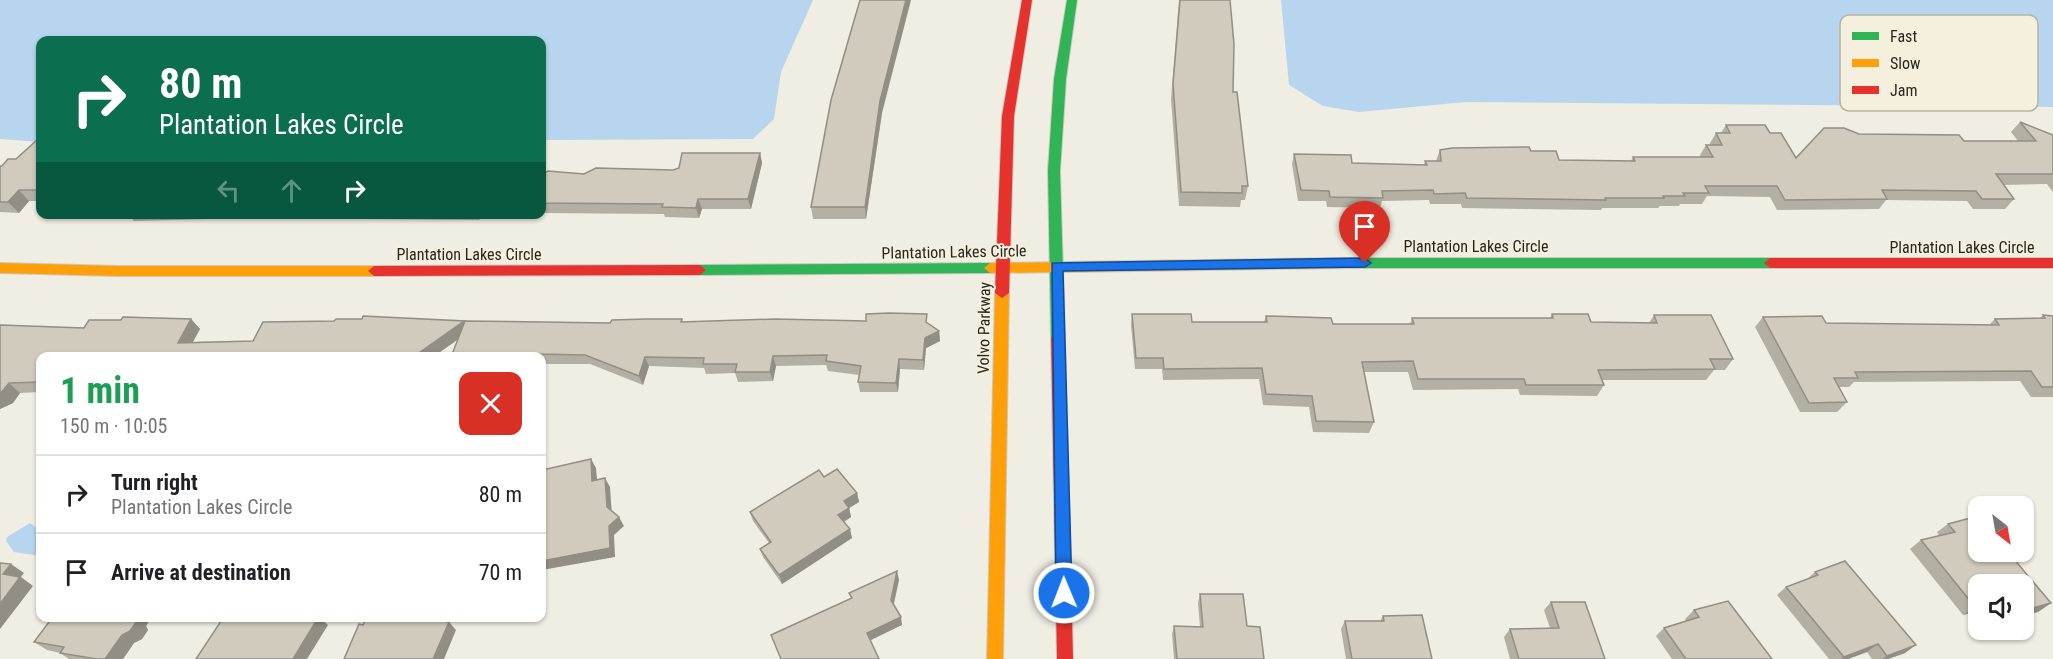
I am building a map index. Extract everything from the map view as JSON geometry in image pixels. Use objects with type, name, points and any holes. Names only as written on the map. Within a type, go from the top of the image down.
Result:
[{"type":"street","name":"Volvo Parkway","points":[[995,659],[1001,268],[1008,116],[1027,0]]},
{"type":"street","points":[[1065,659],[1053,171],[1060,79],[1072,0]]},
{"type":"street","name":"Plantation Lakes Circle","points":[[0,268],[352,271],[1001,268],[1341,263],[2053,263]]},
{"type":"water","points":[[0,0],[813,0],[781,72],[774,119],[753,139],[546,140],[546,36],[36,36],[36,142],[0,139]]},
{"type":"water","points":[[1281,0],[2053,0],[2053,107],[2038,107],[2038,15],[1840,15],[1840,105],[1466,102],[1359,112],[1323,106],[1289,85]]},
{"type":"water","points":[[30,523],[36,527],[36,555],[14,552],[6,541],[7,537]]},
{"type":"building","points":[[860,0],[906,0],[880,101],[865,207],[811,207],[831,100]]},
{"type":"building","points":[[1180,0],[1230,0],[1234,44],[1233,92],[1237,92],[1248,186],[1242,186],[1242,193],[1181,192],[1173,84]]},
{"type":"building","points":[[2020,122],[2053,135],[2053,174],[1996,174],[2014,199],[1982,199],[1976,191],[1882,190],[1887,199],[1785,200],[1777,186],[1705,186],[1709,193],[1683,193],[1685,196],[1663,196],[1664,198],[1605,198],[1606,200],[1467,198],[1465,193],[1434,194],[1433,190],[1382,191],[1383,198],[1330,197],[1329,191],[1301,190],[1294,154],[1351,155],[1352,163],[1427,165],[1425,161],[1441,161],[1440,150],[1452,148],[1529,147],[1531,151],[1556,151],[1559,160],[1635,161],[1633,157],[1713,157],[1706,145],[1722,145],[1716,133],[1730,133],[1726,125],[1765,125],[1770,133],[1781,133],[1796,158],[1824,128],[1844,128],[1859,134],[1959,135],[1964,141],[2036,141]]},
{"type":"building","points":[[36,141],[36,190],[19,190],[8,202],[0,202],[0,166],[8,159],[16,159]]},
{"type":"building","points":[[682,153],[760,153],[748,199],[698,199],[696,208],[662,207],[663,204],[546,203],[546,172],[548,171],[584,174],[596,168],[673,170],[679,168]]},
{"type":"building","points":[[866,314],[927,314],[926,322],[939,331],[925,338],[923,360],[899,359],[896,383],[858,382],[861,366],[826,361],[827,355],[773,356],[770,372],[735,372],[737,364],[703,364],[704,358],[645,357],[639,376],[585,355],[546,354],[546,352],[453,352],[465,321],[610,323],[612,320],[646,319],[682,319],[681,322],[775,319],[866,321]]},
{"type":"building","points":[[1132,314],[1191,314],[1192,322],[1267,322],[1266,316],[1331,318],[1333,324],[1414,324],[1412,318],[1553,318],[1552,314],[1588,314],[1591,322],[1657,323],[1654,315],[1711,315],[1733,359],[1710,359],[1715,369],[1598,370],[1604,385],[1526,385],[1524,379],[1418,379],[1413,361],[1362,362],[1374,422],[1316,421],[1312,396],[1266,394],[1262,368],[1164,369],[1163,358],[1136,358]]},
{"type":"building","points":[[2043,315],[2053,316],[2053,387],[2042,387],[2031,371],[1855,372],[1858,378],[1834,378],[1847,402],[1809,403],[1763,317],[1822,316],[1826,323],[1999,325],[1995,319],[2045,318]]},
{"type":"building","points":[[363,316],[464,321],[420,352],[36,352],[36,382],[9,383],[0,394],[0,325],[84,328],[89,320],[121,320],[123,317],[191,319],[178,343],[253,341],[263,322],[362,319]]},
{"type":"building","points":[[591,459],[592,481],[605,478],[607,507],[619,517],[609,526],[610,548],[546,560],[546,469]]},
{"type":"building","points":[[837,469],[857,493],[844,501],[849,508],[838,515],[850,529],[779,575],[760,549],[771,542],[750,512],[819,470],[824,477]]},
{"type":"building","points":[[1968,519],[1968,562],[2016,562],[2027,574],[1968,574],[1968,598],[1921,540],[1955,532],[1948,524]]},
{"type":"building","points":[[1845,561],[1916,645],[1887,656],[1878,644],[1844,657],[1786,587],[1818,575],[1815,572]]},
{"type":"building","points":[[0,563],[11,564],[3,574],[20,577],[0,604]]},
{"type":"building","points":[[897,571],[891,600],[901,617],[867,633],[879,659],[781,659],[771,635],[852,598],[849,593]]},
{"type":"building","points":[[2034,583],[2051,603],[2034,607]]},
{"type":"building","points":[[1200,594],[1243,594],[1247,626],[1260,627],[1264,659],[1177,659],[1174,626],[1203,627]]},
{"type":"building","points":[[1728,601],[1772,659],[1686,659],[1664,628],[1699,617],[1694,610]]},
{"type":"building","points":[[1551,602],[1585,602],[1605,659],[1519,659],[1510,629],[1559,628]]},
{"type":"building","points":[[1422,615],[1432,659],[1352,659],[1345,621],[1384,621],[1383,616]]},
{"type":"building","points":[[49,622],[136,622],[130,631],[122,635],[105,659],[60,653],[64,647],[34,642]]},
{"type":"building","points":[[220,622],[316,622],[293,659],[196,659]]},
{"type":"building","points":[[364,622],[449,622],[433,659],[344,659],[359,624],[363,625]]},
{"type":"traffic: fast","points":[[1058,338],[1054,171],[1060,79],[1072,0]]},
{"type":"traffic: fast","points":[[1344,263],[1770,263]]},
{"type":"traffic: fast","points":[[700,270],[990,268]]},
{"type":"traffic: slow","points":[[990,268],[1344,263]]},
{"type":"traffic: slow","points":[[0,268],[119,271],[374,271]]},
{"type":"traffic: slow","points":[[995,659],[1002,293]]},
{"type":"traffic: jam","points":[[1002,293],[1008,116],[1027,0]]},
{"type":"traffic: jam","points":[[1770,263],[2053,263]]},
{"type":"traffic: jam","points":[[374,271],[700,270]]},
{"type":"traffic: jam","points":[[1058,338],[1065,659]]},
{"type":"route","points":[[1064,593],[1056,266],[1365,263]]}]
